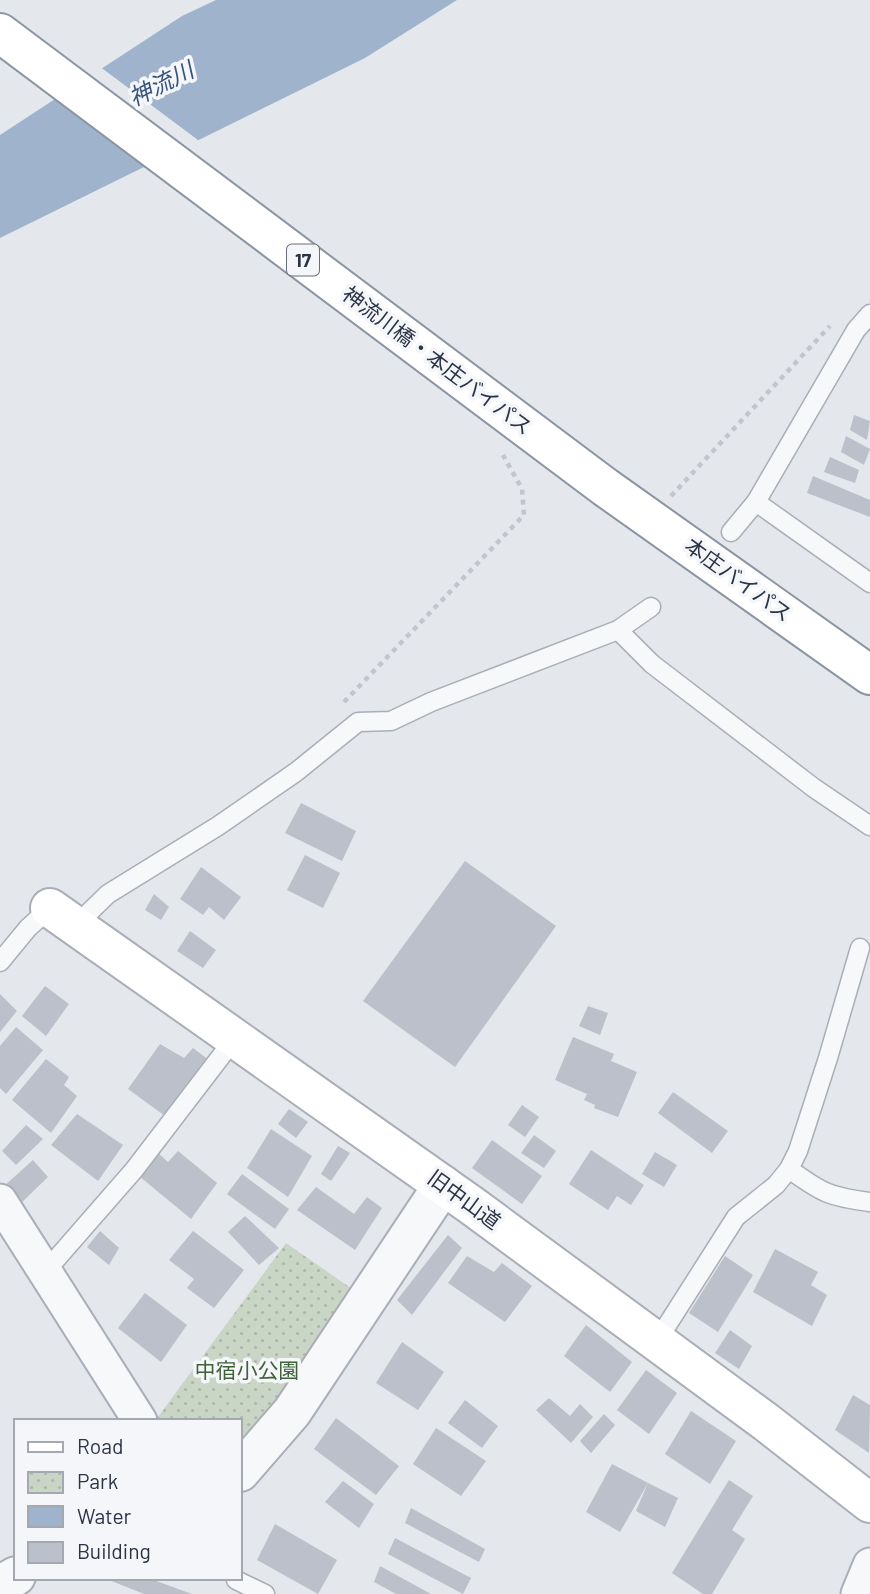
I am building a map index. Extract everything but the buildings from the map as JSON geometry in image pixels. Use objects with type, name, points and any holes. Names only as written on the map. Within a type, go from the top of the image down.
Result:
[{"type":"main road","name":"神流川橋・本庄バイパス","points":[[0,33],[605,487]]},
{"type":"main road","name":"本庄バイパス","points":[[605,487],[870,675]]},
{"type":"main road","name":"旧中山道","points":[[51,920],[235,1038],[443,1185],[657,1341],[870,1503]]},
{"type":"street","points":[[242,1470],[292,1412],[443,1185]]},
{"type":"street","points":[[0,1201],[139,1419]]},
{"type":"street","points":[[858,1594],[870,1565]]},
{"type":"lane","points":[[731,532],[756,502],[856,330],[870,313]]},
{"type":"lane","points":[[756,502],[870,583]]},
{"type":"lane","points":[[0,943],[108,894],[274,788],[358,722],[391,721],[431,702],[618,630],[651,607]]},
{"type":"lane","points":[[618,630],[652,664],[814,788],[870,826]]},
{"type":"lane","points":[[0,962],[51,920]]},
{"type":"lane","points":[[657,1341],[736,1217],[776,1185],[789,1170],[798,1152],[824,1072],[860,948]]},
{"type":"lane","points":[[45,1272],[134,1170],[235,1038]]},
{"type":"lane","points":[[789,1170],[814,1188],[836,1198],[870,1202]]},
{"type":"lane","points":[[236,1584],[265,1594]]},
{"type":"path","points":[[668,499],[836,319]]},
{"type":"path","points":[[340,706],[524,515],[522,489],[503,455]]},
{"type":"green space","name":"中宿小公園","points":[[286,1243],[355,1291],[242,1453],[242,1419],[156,1419]]},
{"type":"water","name":"神流川","points":[[216,0],[457,0],[365,58],[0,238],[0,135],[182,16]]},
{"type":"pier","points":[[99,66],[202,143],[152,167],[55,95]]}]
